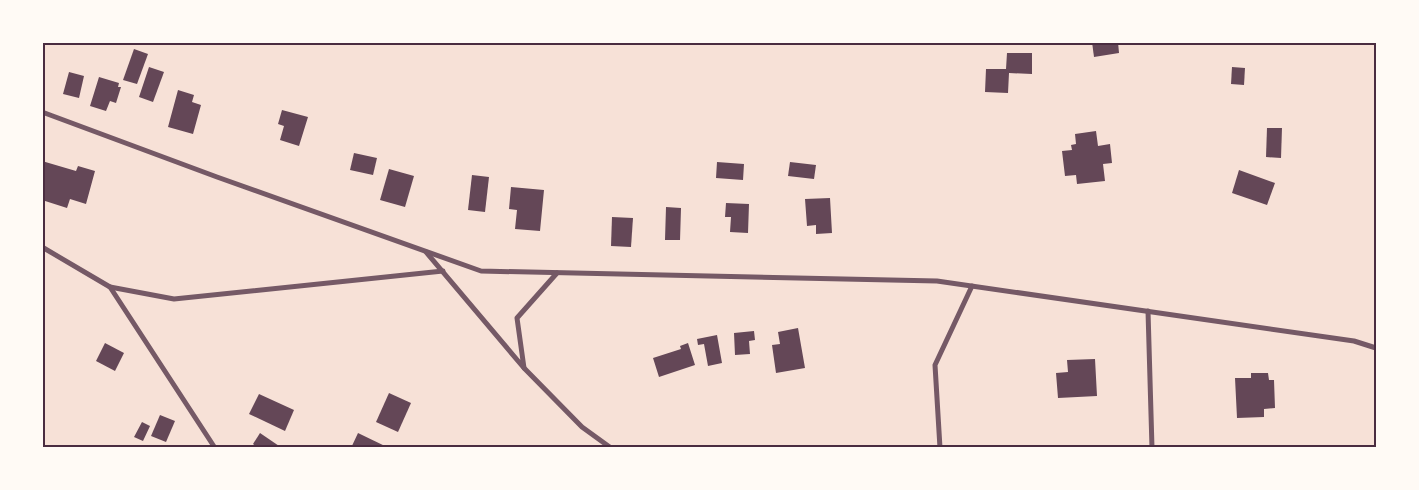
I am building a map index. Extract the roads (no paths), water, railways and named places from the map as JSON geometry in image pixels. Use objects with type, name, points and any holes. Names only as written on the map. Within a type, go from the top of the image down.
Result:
[{"type":"street","points":[[42,112],[217,177],[481,271],[937,280],[1354,341],[1376,348]]},
{"type":"street","points":[[42,247],[110,287],[174,299],[443,271]]},
{"type":"street","points":[[426,251],[524,368],[582,427],[610,448]]},
{"type":"street","points":[[524,368],[517,318],[556,273]]},
{"type":"street","points":[[940,448],[935,364],[972,286]]},
{"type":"street","points":[[110,287],[215,448]]},
{"type":"street","points":[[1148,311],[1152,448]]}]
